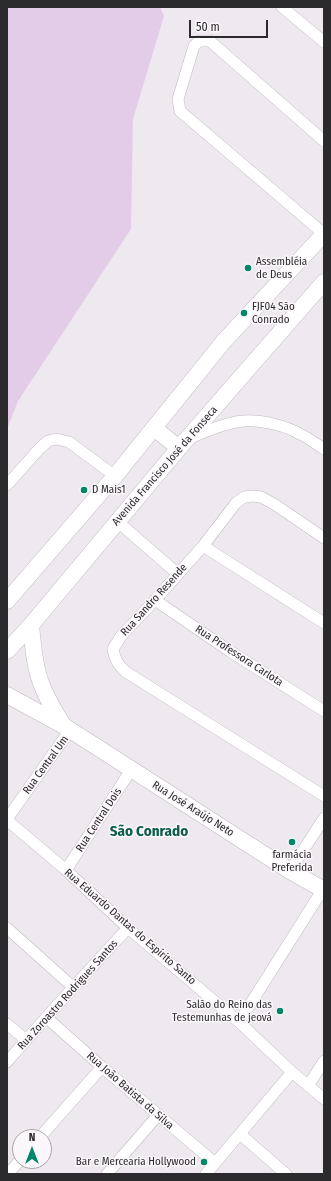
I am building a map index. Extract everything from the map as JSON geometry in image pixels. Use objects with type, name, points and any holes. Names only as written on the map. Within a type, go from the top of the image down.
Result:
[{"type":"main road","points":[[7,601],[115,476],[224,341],[324,234]]},
{"type":"main road","name":"Avenida Francisco José da Fonseca","points":[[7,651],[31,625],[184,443],[324,282]]},
{"type":"main road","points":[[154,428],[184,443]]},
{"type":"main road","points":[[31,625],[35,661],[40,683],[46,696],[67,728]]},
{"type":"main road","name":"Rua José Araújo Neto","points":[[7,695],[67,728],[290,871],[323,890]]},
{"type":"street","points":[[282,7],[324,42]]},
{"type":"street","points":[[324,141],[210,41],[199,41],[194,46],[178,99],[180,111],[324,234]]},
{"type":"street","points":[[184,443],[221,426],[244,421],[282,427],[301,434],[324,449]]},
{"type":"street","points":[[7,485],[40,448],[48,441],[56,439],[69,442],[115,476]]},
{"type":"street","name":"Rua Sandro Resende","points":[[324,538],[274,504],[261,497],[244,497],[236,503],[203,546],[121,636],[113,649],[118,665],[126,672],[324,796]]},
{"type":"street","points":[[118,522],[178,574]]},
{"type":"street","points":[[203,546],[324,623]]},
{"type":"street","name":"Rua Professora Carlota","points":[[155,600],[228,650],[324,711]]},
{"type":"street","name":"Rua Central Um","points":[[7,819],[67,728]]},
{"type":"street","name":"Rua Central Dois","points":[[66,870],[131,770]]},
{"type":"street","points":[[290,871],[324,818]]},
{"type":"street","name":"Rua Eduardo Dantas do Espírito Santo","points":[[7,819],[66,870],[128,928],[239,1022],[292,1072],[324,1099]]},
{"type":"street","points":[[239,1022],[323,890]]},
{"type":"street","points":[[7,928],[73,987]]},
{"type":"street","name":"Rua Zoroastro Rodrigues Santos","points":[[7,1062],[73,987],[128,928]]},
{"type":"street","name":"Rua João Batista da Silva","points":[[47,1018],[215,1163]]},
{"type":"street","points":[[7,1024],[26,1040]]},
{"type":"street","points":[[308,1086],[324,1061]]},
{"type":"street","points":[[47,1129],[102,1067]]},
{"type":"street","points":[[206,1174],[292,1072]]},
{"type":"street","points":[[107,1174],[158,1115]]},
{"type":"street","points":[[240,1134],[286,1174]]},
{"type":"shaded area","points":[[7,7],[160,7],[164,16],[133,119],[131,229],[18,401],[7,429]]},
{"type":"place","name":"Assembléia de Deus","points":[[248,268]]},
{"type":"place","name":"FJF04 São Conrado","points":[[244,313]]},
{"type":"place","name":"D Mais1","points":[[84,490]]},
{"type":"place","name":"farmácia Preferida","points":[[292,842]]},
{"type":"place","name":"Salão do Reino das Testemunhas de jeová","points":[[280,1011]]},
{"type":"place","name":"Bar e Mercearia Hollywood","points":[[204,1162]]},
{"type":"district","name":"São Conrado","points":[[149,832]]}]
